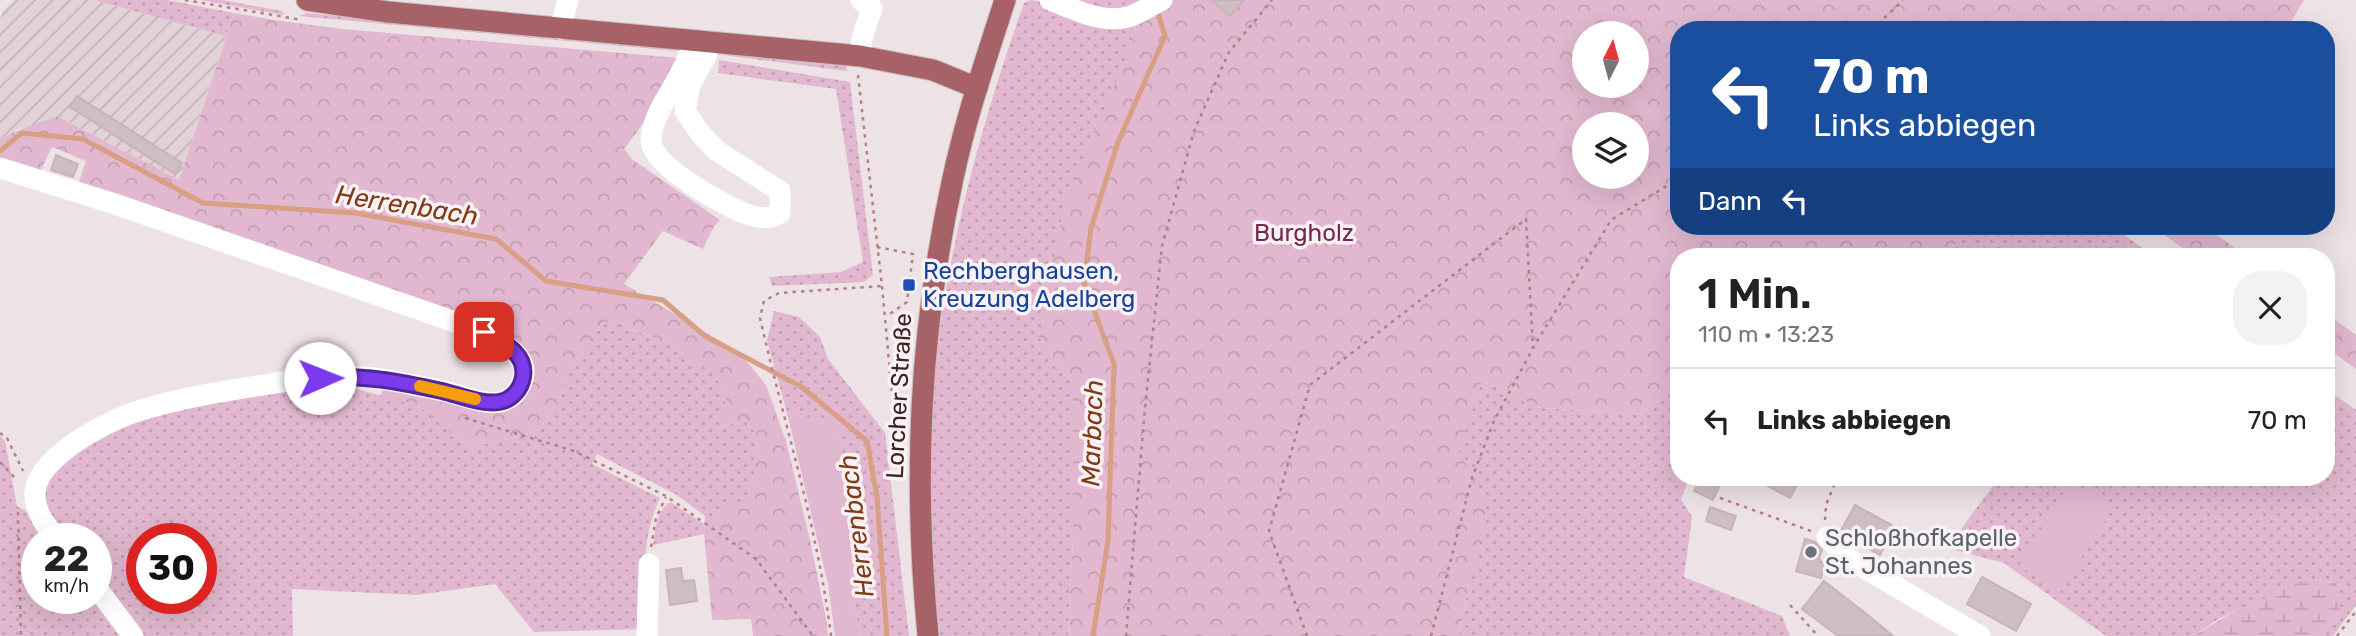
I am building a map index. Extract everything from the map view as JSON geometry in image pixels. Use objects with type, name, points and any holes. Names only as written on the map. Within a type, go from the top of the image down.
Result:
[{"type":"main road","points":[[307,0],[388,12],[701,42],[859,66],[933,70],[977,88]]},
{"type":"main road","name":"Lorcher Straße","points":[[928,636],[920,560],[919,444],[923,363],[932,290],[953,176],[1005,0]]},
{"type":"street","points":[[560,29],[568,0]]},
{"type":"street","points":[[859,66],[862,38],[872,8],[861,0]]},
{"type":"street","points":[[1050,0],[1093,16],[1113,19],[1132,15],[1162,0]]},
{"type":"street","points":[[701,42],[706,57],[690,85],[685,111],[717,151],[780,191],[780,213],[773,218],[755,216],[726,205],[659,160],[651,146],[653,125],[691,55],[701,42]]},
{"type":"street","points":[[1,168],[128,208],[484,332],[514,351],[522,362],[524,371],[519,390],[501,402],[483,401],[402,382],[343,376],[243,388],[187,398],[133,413],[94,431],[59,454],[41,475],[34,496],[44,523]]},
{"type":"street","points":[[1827,537],[1849,558],[1980,636]]},
{"type":"street","points":[[647,635],[649,564]]},
{"type":"street","points":[[112,608],[133,636]]},
{"type":"path","points":[[1126,636],[1145,407],[1162,246],[1194,131],[1229,52],[1272,0]]},
{"type":"path","points":[[1881,21],[1903,0]]},
{"type":"path","points":[[859,66],[900,480]]},
{"type":"path","points":[[1431,636],[1472,478],[1494,421],[1533,348],[1611,220],[1670,184]]},
{"type":"path","points":[[1307,636],[1269,531],[1310,385],[1526,219],[1533,348]]},
{"type":"path","points":[[877,247],[913,254],[907,302],[885,317]]},
{"type":"path","points":[[831,636],[825,584],[760,318],[764,301],[779,293],[882,286]]},
{"type":"path","points":[[456,415],[574,451],[666,496],[756,558],[813,636]]},
{"type":"path","points":[[0,433],[7,439],[23,472]]},
{"type":"path","points":[[1827,537],[1826,505],[1834,486]]},
{"type":"path","points":[[649,564],[652,533],[666,496]]},
{"type":"path","points":[[1720,498],[1827,537]]},
{"type":"path","points":[[21,636],[17,513],[23,503]]},
{"type":"path","points":[[1790,605],[1818,636]]},
{"type":"path","points":[[2337,636],[2356,611]]},
{"type":"shaded area","points":[[14,0],[94,0],[226,36],[179,180],[57,116],[18,129],[0,139],[0,19],[3,11]]},
{"type":"green space","points":[[94,0],[167,0],[234,13],[226,36]]},
{"type":"green space","points":[[200,0],[222,0],[282,11],[284,15]]},
{"type":"green space","points":[[1031,0],[1136,17],[1135,36],[1039,337],[1073,384],[1073,536],[1068,636],[938,636],[931,543],[929,450],[939,336],[959,223],[988,112],[1024,3]]},
{"type":"green space","points":[[1060,0],[1138,0],[1137,9],[1115,14]]},
{"type":"green space","name":"Burgholz","points":[[1138,0],[2304,0],[2291,21],[1670,21],[1670,235],[1968,235],[1950,248],[1670,248],[1670,394],[1638,414],[1542,408],[1482,381],[1459,450],[1488,512],[1469,584],[1459,636],[1068,636],[1073,536],[1073,384],[1039,337],[1065,201],[1135,36]]},
{"type":"green space","points":[[234,13],[343,29],[679,58],[667,91],[624,149],[633,160],[720,220],[703,249],[663,231],[624,284],[739,352],[766,385],[786,441],[810,540],[828,636],[753,636],[751,619],[712,620],[704,534],[705,516],[715,516],[748,497],[755,466],[756,433],[744,420],[719,427],[726,399],[715,374],[659,339],[618,321],[602,323],[572,366],[558,401],[540,429],[514,438],[468,447],[419,406],[380,396],[385,386],[512,400],[517,348],[77,188],[86,161],[52,147],[38,176],[0,160],[0,139],[57,116],[179,180]]},
{"type":"green space","points":[[306,13],[667,46],[676,51],[299,16]]},
{"type":"green space","points":[[735,53],[846,66],[847,71],[723,55]]},
{"type":"green space","points":[[719,60],[850,82],[873,275],[864,282],[772,286],[769,277],[841,272],[863,262],[836,89],[718,73]]},
{"type":"green space","points":[[1968,235],[2124,235],[2143,248],[1950,248]]},
{"type":"green space","points":[[2164,235],[2217,235],[2235,248],[2183,248]]},
{"type":"green space","points":[[774,311],[799,317],[820,337],[828,359],[885,433],[909,636],[860,636],[851,584],[863,563],[857,506],[847,475],[837,425],[787,413],[767,340]]},
{"type":"green space","points":[[2335,320],[2356,335],[2356,369],[2335,354]]},
{"type":"green space","points":[[618,321],[659,339],[715,373],[726,399],[720,427],[744,420],[756,433],[755,466],[748,498],[715,516],[705,516],[677,495],[597,454],[592,464],[660,498],[646,546],[644,629],[534,632],[495,584],[417,595],[292,589],[293,636],[141,636],[112,597],[112,523],[56,523],[45,503],[46,487],[52,472],[68,457],[119,426],[195,403],[342,385],[419,406],[468,447],[514,438],[540,429],[558,401],[572,366],[602,323]]},
{"type":"green space","points":[[1482,381],[1542,408],[1638,414],[1670,394],[1670,486],[1686,486],[1681,499],[1692,517],[1684,577],[1782,616],[1790,636],[1459,636],[1469,584],[1458,450]]},
{"type":"green space","points":[[2335,395],[2356,410],[2356,605],[2333,636],[2314,636],[2338,619],[2332,583],[2314,579],[2297,581],[2262,603],[2240,608],[2193,636],[2106,636],[2004,563],[1947,548],[1993,486],[2335,486]]},
{"type":"green space","points":[[787,413],[837,424],[847,475],[857,506],[863,563],[851,584],[860,636],[835,636],[828,584]]},
{"type":"green space","points":[[0,436],[5,441],[17,506],[36,523],[21,523],[21,614],[109,614],[127,636],[0,636]]},
{"type":"green space","points":[[2068,486],[2079,486],[2113,507],[2060,592],[2019,566]]},
{"type":"green space","points":[[670,502],[704,524],[704,534],[653,545],[659,516]]},
{"type":"green space","points":[[2314,579],[2332,583],[2340,603],[2338,619],[2314,636],[2193,636],[2240,608],[2262,603],[2269,591],[2297,581]]},
{"type":"building","points":[[1211,0],[1244,0],[1230,16]]},
{"type":"building","points":[[77,96],[182,163],[175,174],[70,107]]},
{"type":"building","points":[[56,155],[78,164],[73,177],[51,170]]},
{"type":"building","points":[[1696,486],[1719,486],[1713,500],[1694,491]]},
{"type":"building","points":[[1768,486],[1794,486],[1790,498]]},
{"type":"building","points":[[1855,505],[1895,527],[1880,555],[1840,532]]},
{"type":"building","points":[[1710,507],[1736,516],[1731,530],[1706,521]]},
{"type":"building","name":"Schloßhofkapelle St. Johannes","points":[[1805,539],[1815,542],[1822,550],[1819,559],[1824,565],[1821,578],[1796,571]]},
{"type":"building","points":[[681,568],[683,581],[694,580],[697,601],[670,605],[666,570]]},
{"type":"building","points":[[1982,577],[2031,604],[2016,631],[1967,604]]},
{"type":"building","points":[[1824,581],[1893,636],[1838,636],[1802,609]]},
{"type":"waterway","name":"Marbach","points":[[1093,636],[1108,541],[1114,364],[1084,283],[1091,228],[1118,142],[1165,36],[1157,10]]},
{"type":"waterway","name":"Herrenbach","points":[[0,151],[22,133],[83,139],[203,203],[355,213],[496,239],[546,281],[663,300],[705,336],[800,386],[867,441],[877,497],[887,636]]},
{"type":"slow traffic","points":[[420,386],[475,399]]},
{"type":"place","name":"Rechberghausen, Kreuzung Adelberg","points":[[909,285]]},
{"type":"place","name":"Schloßhofkapelle St. Johannes","points":[[1811,552]]},
{"type":"route","points":[[320,378],[343,376],[402,382],[483,401],[501,402],[519,390],[524,371],[522,362],[514,351],[484,332]]}]
